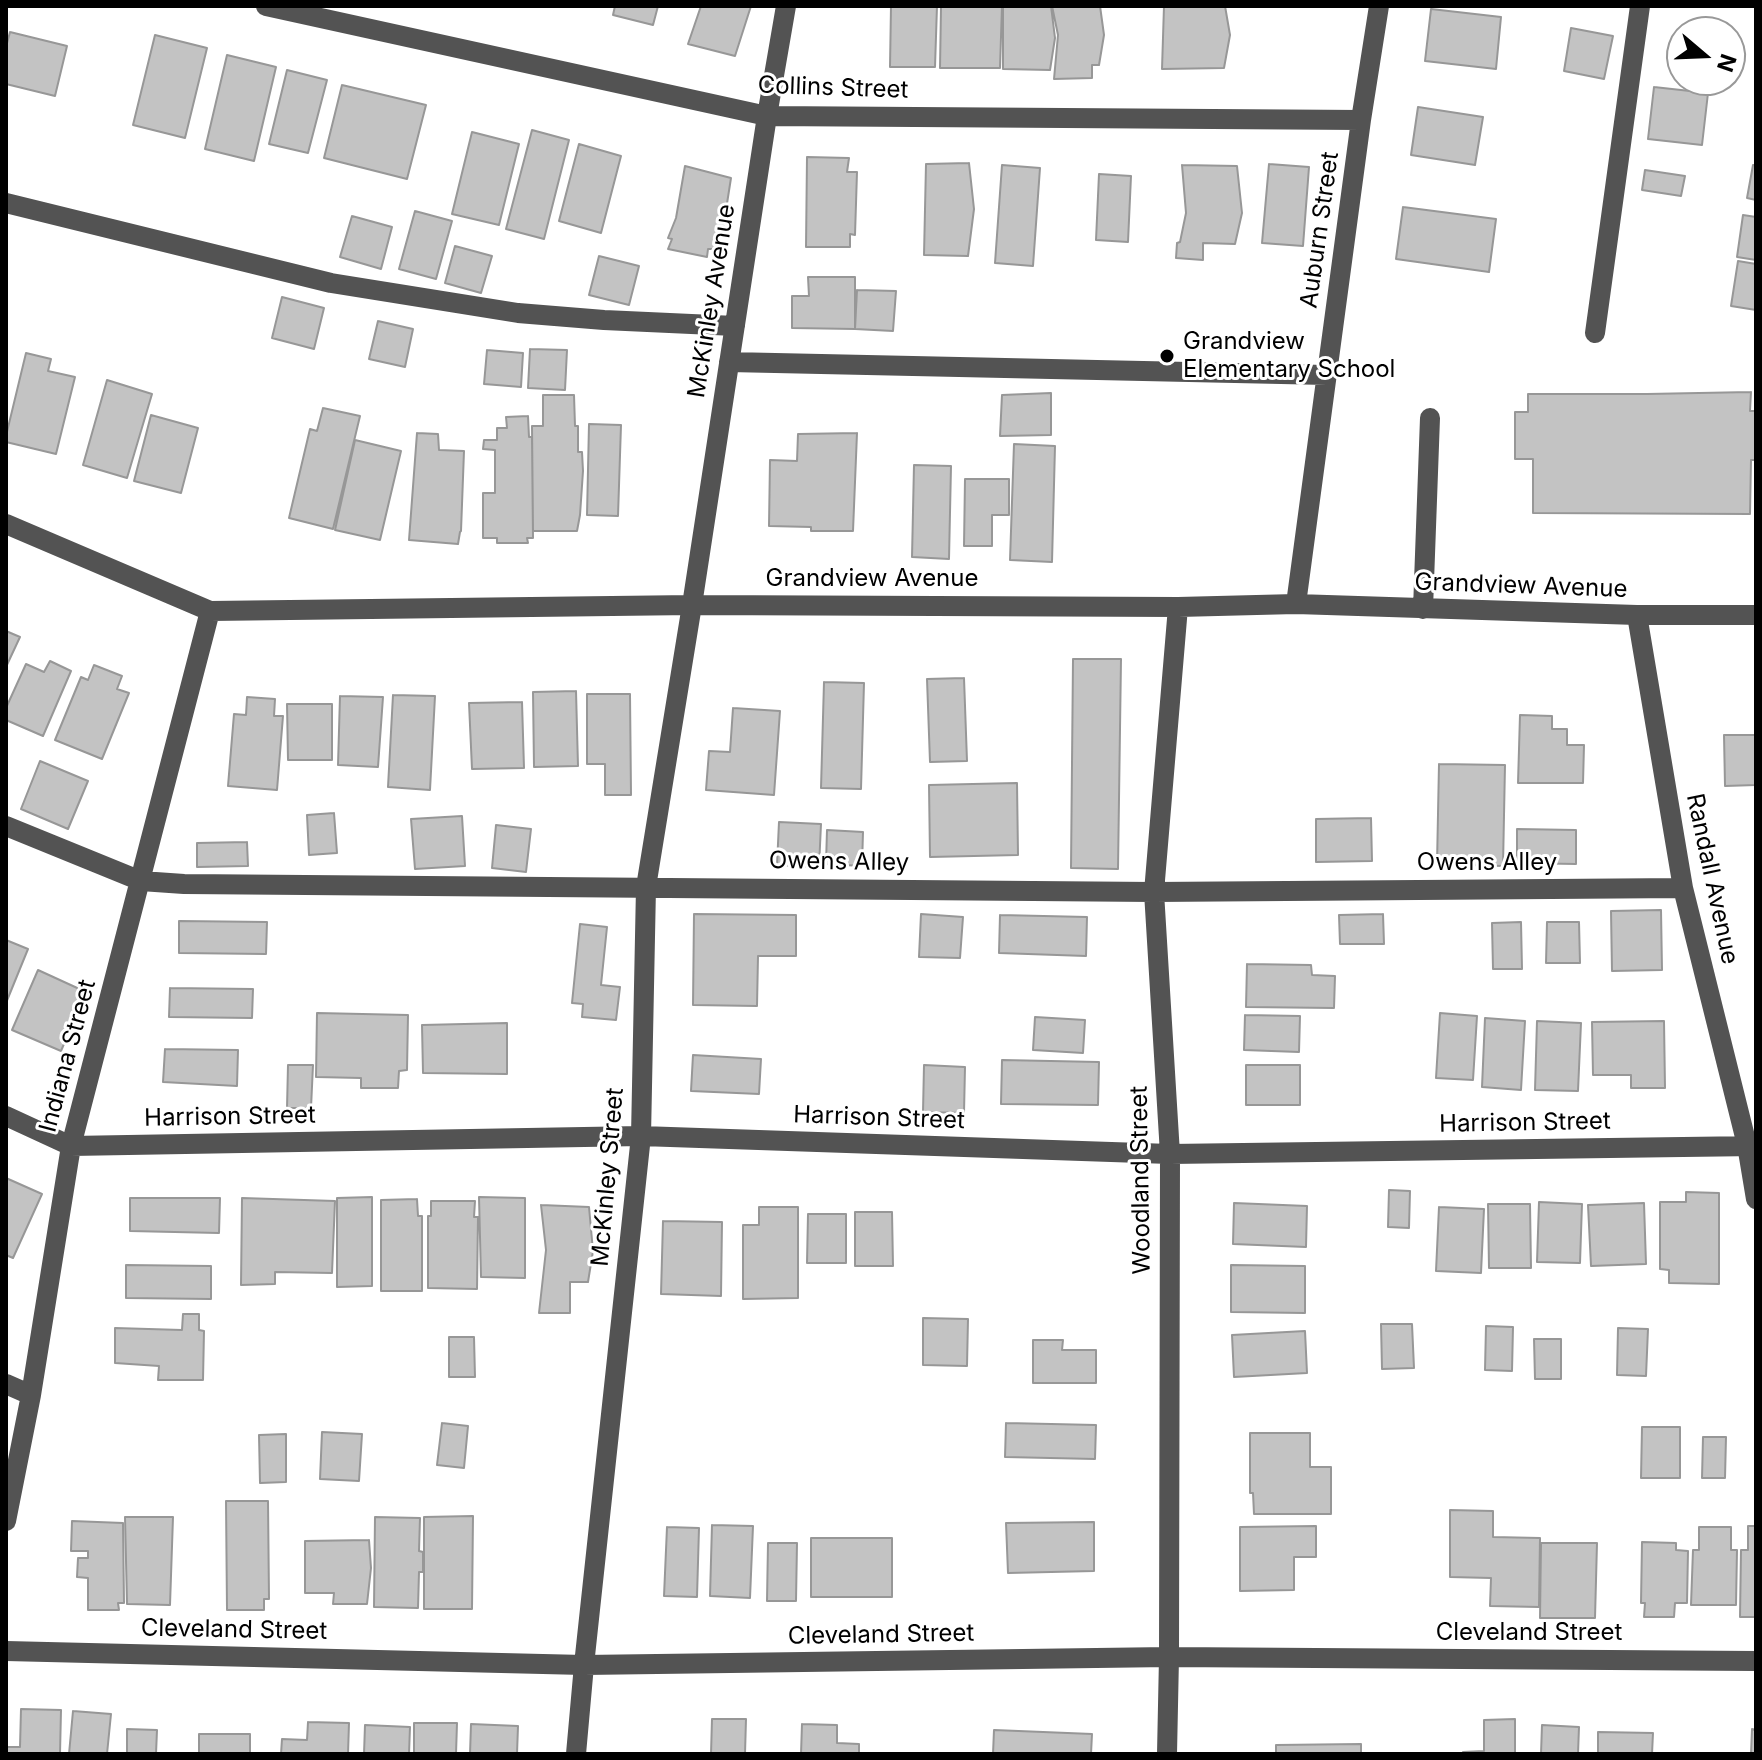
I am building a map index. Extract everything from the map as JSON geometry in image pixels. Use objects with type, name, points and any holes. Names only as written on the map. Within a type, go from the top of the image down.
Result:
[{"type":"street","name":"Collins Street","points":[[266,6],[767,116],[1361,120]]},
{"type":"street","name":"McKinley Avenue","points":[[692,605],[786,6]]},
{"type":"street","name":"Auburn Street","points":[[1296,604],[1379,6]]},
{"type":"street","points":[[1595,333],[1640,6]]},
{"type":"street","points":[[6,203],[331,283],[518,313],[735,326]]},
{"type":"street","points":[[729,362],[1327,375]]},
{"type":"street","points":[[1423,609],[1430,418]]},
{"type":"street","name":"Grandview Avenue","points":[[6,524],[210,611],[692,605],[1178,607],[1296,604],[1637,615],[1756,615]]},
{"type":"street","name":"McKinley Street","points":[[576,1754],[641,1136],[646,887],[692,605]]},
{"type":"street","name":"Woodland Street","points":[[1167,1754],[1170,1154],[1154,892],[1178,607]]},
{"type":"street","name":"Indiana Street","points":[[6,1521],[31,1395],[71,1146],[210,611]]},
{"type":"street","name":"Randall Avenue","points":[[1637,615],[1683,888],[1752,1146],[1756,1199]]},
{"type":"street","name":"Owens Alley","points":[[6,826],[141,881],[200,884],[1154,892],[1683,888]]},
{"type":"street","name":"Harrison Street","points":[[6,1116],[71,1146],[641,1136],[1170,1154],[1752,1146]]},
{"type":"street","points":[[6,1384],[31,1395]]},
{"type":"street","name":"Cleveland Street","points":[[6,1651],[584,1665],[1169,1657],[1756,1661]]},
{"type":"building","points":[[615,6],[658,6],[653,25],[613,15]]},
{"type":"building","points":[[701,6],[751,6],[735,56],[688,44]]},
{"type":"building","points":[[891,6],[937,6],[935,67],[890,67]]},
{"type":"building","points":[[1002,6],[1000,68],[940,68],[941,7]]},
{"type":"building","points":[[1003,6],[1051,6],[1055,38],[1050,70],[1003,69]]},
{"type":"building","points":[[1052,6],[1100,6],[1104,35],[1099,65],[1092,65],[1092,78],[1054,79],[1058,35]]},
{"type":"building","points":[[1164,6],[1225,6],[1230,35],[1224,68],[1162,69]]},
{"type":"building","points":[[1431,9],[1501,17],[1496,69],[1425,61]]},
{"type":"building","points":[[1571,28],[1613,36],[1604,79],[1564,71]]},
{"type":"building","points":[[10,32],[67,46],[55,96],[6,84],[6,47]]},
{"type":"building","points":[[155,35],[207,48],[185,138],[133,125]]},
{"type":"building","points":[[227,55],[276,67],[254,161],[205,149]]},
{"type":"building","points":[[287,70],[327,80],[308,153],[269,144]]},
{"type":"building","points":[[342,85],[426,105],[407,179],[324,158]]},
{"type":"building","points":[[1654,87],[1666,88],[1666,96],[1708,96],[1702,145],[1648,139]]},
{"type":"building","points":[[1418,107],[1483,117],[1475,165],[1411,155]]},
{"type":"building","points":[[532,130],[569,140],[544,239],[506,229]]},
{"type":"building","points":[[472,132],[519,144],[499,225],[452,214]]},
{"type":"building","points":[[579,144],[621,156],[601,233],[559,221]]},
{"type":"building","points":[[807,157],[849,158],[847,172],[857,172],[855,235],[850,234],[850,247],[806,247]]},
{"type":"building","points":[[969,163],[974,209],[968,256],[924,255],[926,164]]},
{"type":"building","points":[[1269,164],[1309,167],[1303,246],[1262,243]]},
{"type":"building","points":[[1002,165],[1040,168],[1033,266],[995,263]]},
{"type":"building","points":[[1182,165],[1237,166],[1242,213],[1235,244],[1203,243],[1203,260],[1176,258],[1186,213]]},
{"type":"building","points":[[1753,165],[1756,165],[1756,200],[1747,198]]},
{"type":"building","points":[[685,166],[731,178],[723,229],[714,249],[708,249],[707,257],[668,249]]},
{"type":"building","points":[[1645,170],[1685,176],[1681,196],[1642,190]]},
{"type":"building","points":[[1099,174],[1131,176],[1128,242],[1096,240]]},
{"type":"building","points":[[1403,207],[1496,219],[1489,272],[1396,259]]},
{"type":"building","points":[[415,211],[452,221],[436,279],[399,269]]},
{"type":"building","points":[[1743,215],[1756,217],[1756,260],[1737,257]]},
{"type":"building","points":[[352,216],[392,227],[381,269],[340,257]]},
{"type":"building","points":[[455,246],[492,256],[481,293],[445,283]]},
{"type":"building","points":[[599,256],[639,266],[629,305],[589,295]]},
{"type":"building","points":[[1738,261],[1756,264],[1756,310],[1731,306]]},
{"type":"building","points":[[808,277],[855,277],[855,329],[792,328],[792,296],[809,296]]},
{"type":"building","points":[[857,290],[896,291],[893,331],[855,329]]},
{"type":"building","points":[[282,297],[324,308],[314,349],[272,338]]},
{"type":"building","points":[[378,321],[413,329],[405,367],[369,359]]},
{"type":"building","points":[[530,349],[567,350],[565,390],[528,388]]},
{"type":"building","points":[[487,350],[523,353],[521,387],[484,384]]},
{"type":"building","points":[[26,353],[51,359],[48,371],[75,377],[56,454],[6,442]]},
{"type":"building","points":[[107,380],[152,394],[127,478],[83,465]]},
{"type":"building","points":[[1751,392],[1750,411],[1756,411],[1756,460],[1751,460],[1750,514],[1533,513],[1533,459],[1515,459],[1515,412],[1528,412],[1528,394]]},
{"type":"building","points":[[1051,393],[1051,435],[1000,436],[1002,395]]},
{"type":"building","points":[[543,395],[574,395],[578,452],[582,452],[583,471],[577,531],[533,531],[532,426],[543,426]]},
{"type":"building","points":[[323,408],[360,416],[333,529],[289,518],[310,429],[317,431]]},
{"type":"building","points":[[151,415],[198,428],[181,493],[134,481]]},
{"type":"building","points":[[528,416],[529,437],[532,437],[533,538],[527,538],[528,543],[497,543],[497,538],[483,538],[483,493],[495,493],[495,450],[483,449],[484,440],[497,440],[497,428],[507,428],[506,417]]},
{"type":"building","points":[[589,424],[621,425],[618,516],[587,515]]},
{"type":"building","points":[[417,433],[438,434],[439,450],[464,451],[458,544],[409,540]]},
{"type":"building","points":[[857,433],[853,531],[811,531],[811,527],[769,526],[770,460],[797,461],[798,434]]},
{"type":"building","points":[[355,440],[401,451],[380,540],[335,530]]},
{"type":"building","points":[[1014,444],[1055,446],[1052,562],[1010,560]]},
{"type":"building","points":[[914,465],[951,466],[949,559],[912,557]]},
{"type":"building","points":[[965,479],[1009,479],[1009,515],[992,515],[992,546],[964,546]]},
{"type":"building","points":[[6,631],[20,637],[6,667]]},
{"type":"building","points":[[1073,659],[1121,659],[1118,869],[1071,868]]},
{"type":"building","points":[[50,661],[71,671],[43,736],[6,720],[6,708],[26,664],[44,672]]},
{"type":"building","points":[[94,665],[122,676],[117,689],[129,693],[102,759],[55,740],[81,677],[88,680]]},
{"type":"building","points":[[964,678],[967,761],[930,762],[927,679]]},
{"type":"building","points":[[824,682],[864,683],[861,789],[821,788]]},
{"type":"building","points":[[576,691],[578,766],[534,767],[533,692]]},
{"type":"building","points":[[587,694],[630,694],[631,795],[605,795],[605,764],[587,764]]},
{"type":"building","points":[[393,695],[435,696],[430,790],[388,787]]},
{"type":"building","points":[[340,696],[383,697],[378,767],[338,765]]},
{"type":"building","points":[[247,697],[275,699],[274,716],[283,716],[277,790],[228,786],[234,714],[246,715]]},
{"type":"building","points":[[522,702],[524,768],[472,769],[469,703]]},
{"type":"building","points":[[287,704],[332,704],[332,760],[288,760]]},
{"type":"building","points":[[733,708],[780,711],[774,795],[706,790],[709,751],[730,752]]},
{"type":"building","points":[[1520,715],[1552,716],[1552,729],[1567,729],[1567,745],[1584,745],[1583,783],[1518,783]]},
{"type":"building","points":[[1724,735],[1756,735],[1756,785],[1725,786]]},
{"type":"building","points":[[40,761],[88,781],[68,829],[21,809]]},
{"type":"building","points":[[1439,764],[1505,765],[1503,866],[1437,864]]},
{"type":"building","points":[[1017,783],[1018,855],[930,857],[929,785]]},
{"type":"building","points":[[334,813],[337,853],[309,855],[307,815]]},
{"type":"building","points":[[462,816],[465,866],[415,869],[411,819]]},
{"type":"building","points":[[1371,818],[1372,861],[1316,862],[1316,819]]},
{"type":"building","points":[[779,822],[821,824],[819,867],[777,865]]},
{"type":"building","points":[[496,825],[531,829],[526,872],[492,868]]},
{"type":"building","points":[[1517,829],[1576,830],[1576,864],[1517,863]]},
{"type":"building","points":[[827,830],[863,832],[862,866],[826,864]]},
{"type":"building","points":[[247,842],[248,866],[197,867],[197,843]]},
{"type":"building","points":[[1661,910],[1662,970],[1612,971],[1611,911]]},
{"type":"building","points":[[694,914],[796,915],[796,956],[758,956],[757,1006],[693,1005]]},
{"type":"building","points":[[921,914],[963,917],[960,958],[919,957]]},
{"type":"building","points":[[1383,914],[1384,944],[1340,944],[1339,915]]},
{"type":"building","points":[[1000,915],[1087,917],[1086,956],[999,953]]},
{"type":"building","points":[[179,921],[267,922],[266,954],[179,953]]},
{"type":"building","points":[[1521,922],[1522,969],[1493,969],[1492,923]]},
{"type":"building","points":[[1547,922],[1579,922],[1580,963],[1546,963]]},
{"type":"building","points":[[580,924],[607,927],[601,985],[620,987],[616,1020],[582,1017],[583,1004],[572,1003]]},
{"type":"building","points":[[6,940],[28,949],[6,1003]]},
{"type":"building","points":[[1247,964],[1311,965],[1312,975],[1335,976],[1334,1008],[1246,1007]]},
{"type":"building","points":[[38,970],[86,992],[61,1051],[12,1030]]},
{"type":"building","points":[[170,988],[253,989],[252,1018],[169,1017]]},
{"type":"building","points":[[317,1013],[408,1015],[407,1070],[399,1071],[398,1088],[361,1088],[361,1078],[316,1077]]},
{"type":"building","points":[[1440,1013],[1477,1016],[1473,1080],[1436,1078]]},
{"type":"building","points":[[1245,1015],[1300,1016],[1299,1052],[1244,1050]]},
{"type":"building","points":[[1035,1017],[1085,1020],[1083,1053],[1033,1050]]},
{"type":"building","points":[[1485,1018],[1525,1021],[1521,1090],[1482,1087]]},
{"type":"building","points":[[1537,1021],[1581,1023],[1578,1091],[1535,1090]]},
{"type":"building","points":[[1664,1021],[1665,1088],[1631,1088],[1631,1075],[1593,1075],[1592,1022]]},
{"type":"building","points":[[507,1023],[507,1074],[423,1073],[422,1025]]},
{"type":"building","points":[[165,1049],[238,1050],[237,1086],[163,1082]]},
{"type":"building","points":[[693,1055],[761,1059],[759,1094],[691,1091]]},
{"type":"building","points":[[1002,1060],[1099,1062],[1098,1105],[1001,1104]]},
{"type":"building","points":[[288,1065],[313,1065],[311,1108],[287,1108]]},
{"type":"building","points":[[924,1065],[965,1067],[964,1113],[923,1112]]},
{"type":"building","points":[[1246,1065],[1300,1065],[1300,1105],[1246,1105]]},
{"type":"building","points":[[6,1178],[42,1194],[13,1258],[6,1255]]},
{"type":"building","points":[[1389,1190],[1410,1191],[1409,1228],[1388,1227]]},
{"type":"building","points":[[1686,1192],[1719,1193],[1719,1284],[1669,1283],[1669,1270],[1660,1269],[1660,1202],[1686,1202]]},
{"type":"building","points":[[372,1197],[372,1286],[337,1287],[337,1198]]},
{"type":"building","points":[[479,1197],[525,1198],[525,1278],[481,1277]]},
{"type":"building","points":[[130,1198],[220,1198],[219,1233],[130,1231]]},
{"type":"building","points":[[242,1198],[335,1201],[332,1273],[275,1272],[275,1284],[241,1285]]},
{"type":"building","points":[[417,1199],[418,1216],[422,1216],[422,1291],[381,1291],[381,1200]]},
{"type":"building","points":[[431,1201],[475,1201],[474,1217],[478,1217],[477,1289],[428,1288],[428,1216],[431,1216]]},
{"type":"building","points":[[1539,1202],[1582,1204],[1580,1263],[1537,1262]]},
{"type":"building","points":[[1234,1203],[1307,1206],[1306,1247],[1233,1244]]},
{"type":"building","points":[[1644,1203],[1646,1264],[1591,1266],[1588,1205]]},
{"type":"building","points":[[1488,1204],[1530,1204],[1531,1268],[1489,1268]]},
{"type":"building","points":[[541,1205],[589,1207],[593,1251],[588,1282],[570,1282],[570,1313],[539,1313],[546,1250]]},
{"type":"building","points":[[759,1207],[798,1207],[798,1298],[743,1299],[743,1225],[759,1225]]},
{"type":"building","points":[[1439,1207],[1484,1209],[1481,1273],[1436,1271]]},
{"type":"building","points":[[855,1212],[892,1212],[893,1266],[855,1266]]},
{"type":"building","points":[[808,1214],[846,1214],[846,1263],[807,1263]]},
{"type":"building","points":[[663,1221],[722,1222],[721,1296],[661,1294]]},
{"type":"building","points":[[126,1265],[211,1266],[211,1299],[126,1298]]},
{"type":"building","points":[[1231,1265],[1305,1266],[1305,1313],[1231,1312]]},
{"type":"building","points":[[183,1314],[199,1314],[199,1330],[204,1331],[203,1380],[158,1380],[159,1366],[115,1363],[115,1328],[182,1330]]},
{"type":"building","points":[[923,1318],[968,1319],[967,1366],[923,1365]]},
{"type":"building","points":[[1381,1324],[1412,1324],[1414,1368],[1382,1369]]},
{"type":"building","points":[[1486,1326],[1513,1327],[1512,1371],[1485,1370]]},
{"type":"building","points":[[1618,1328],[1648,1329],[1646,1376],[1617,1375]]},
{"type":"building","points":[[1305,1331],[1307,1373],[1234,1377],[1232,1335]]},
{"type":"building","points":[[449,1337],[474,1337],[475,1377],[449,1377]]},
{"type":"building","points":[[1534,1339],[1561,1339],[1561,1379],[1535,1379]]},
{"type":"building","points":[[1033,1340],[1063,1340],[1062,1350],[1096,1350],[1096,1383],[1033,1383]]},
{"type":"building","points":[[442,1423],[468,1426],[464,1468],[437,1465]]},
{"type":"building","points":[[1006,1423],[1096,1425],[1095,1459],[1005,1457]]},
{"type":"building","points":[[1642,1427],[1680,1427],[1680,1478],[1641,1478]]},
{"type":"building","points":[[322,1432],[362,1434],[359,1481],[320,1479]]},
{"type":"building","points":[[1250,1433],[1310,1433],[1310,1467],[1331,1467],[1331,1514],[1254,1514],[1253,1493],[1250,1493]]},
{"type":"building","points":[[286,1434],[286,1482],[260,1483],[259,1435]]},
{"type":"building","points":[[1703,1437],[1726,1437],[1725,1478],[1702,1478]]},
{"type":"building","points":[[226,1501],[268,1501],[269,1599],[264,1599],[264,1610],[227,1610]]},
{"type":"building","points":[[1450,1510],[1493,1511],[1493,1537],[1540,1538],[1539,1607],[1490,1606],[1491,1578],[1450,1577]]},
{"type":"building","points":[[473,1516],[472,1609],[424,1609],[424,1517]]},
{"type":"building","points":[[125,1517],[173,1517],[170,1605],[127,1604]]},
{"type":"building","points":[[375,1517],[420,1518],[419,1551],[423,1552],[423,1572],[419,1572],[418,1608],[374,1607]]},
{"type":"building","points":[[72,1521],[123,1523],[124,1603],[118,1603],[119,1610],[88,1610],[88,1578],[77,1577],[78,1558],[88,1558],[88,1551],[71,1551]]},
{"type":"building","points":[[1094,1522],[1094,1571],[1008,1573],[1006,1523]]},
{"type":"building","points":[[712,1525],[753,1526],[750,1598],[710,1596]]},
{"type":"building","points":[[1316,1526],[1316,1557],[1294,1557],[1294,1590],[1240,1591],[1240,1527]]},
{"type":"building","points":[[1748,1526],[1756,1526],[1756,1617],[1740,1617],[1741,1550],[1748,1550]]},
{"type":"building","points":[[667,1527],[699,1528],[697,1597],[664,1596]]},
{"type":"building","points":[[1699,1527],[1731,1527],[1731,1550],[1737,1550],[1736,1605],[1691,1605],[1693,1550],[1699,1550]]},
{"type":"building","points":[[811,1538],[892,1538],[892,1597],[811,1597]]},
{"type":"building","points":[[369,1540],[371,1568],[367,1604],[333,1604],[334,1593],[305,1593],[305,1541]]},
{"type":"building","points":[[1642,1542],[1676,1543],[1676,1550],[1688,1551],[1687,1603],[1675,1603],[1674,1617],[1644,1617],[1645,1603],[1641,1603]]},
{"type":"building","points":[[768,1543],[797,1543],[796,1601],[767,1601]]},
{"type":"building","points":[[1541,1543],[1597,1543],[1595,1618],[1540,1618]]},
{"type":"building","points":[[21,1709],[61,1710],[60,1754],[6,1754],[6,1747],[20,1747]]},
{"type":"building","points":[[73,1711],[111,1714],[107,1754],[69,1754]]},
{"type":"building","points":[[712,1719],[746,1719],[745,1754],[711,1754]]},
{"type":"building","points":[[1515,1719],[1515,1754],[1463,1754],[1484,1751],[1484,1720]]},
{"type":"building","points":[[308,1722],[349,1723],[348,1754],[281,1754],[282,1739],[307,1740]]},
{"type":"building","points":[[414,1723],[457,1723],[456,1754],[414,1754]]},
{"type":"building","points":[[471,1724],[518,1726],[517,1754],[470,1754]]},
{"type":"building","points":[[802,1724],[837,1725],[837,1743],[859,1744],[859,1754],[801,1754]]},
{"type":"building","points":[[365,1725],[410,1727],[409,1754],[364,1754]]},
{"type":"building","points":[[1542,1725],[1579,1727],[1578,1754],[1541,1754]]},
{"type":"building","points":[[127,1729],[157,1730],[156,1754],[127,1754]]},
{"type":"building","points":[[1752,1729],[1756,1730],[1756,1754],[1751,1754]]},
{"type":"building","points":[[994,1730],[1092,1734],[1091,1754],[993,1754]]},
{"type":"building","points":[[1598,1732],[1653,1733],[1652,1754],[1598,1754]]},
{"type":"building","points":[[199,1734],[250,1734],[250,1754],[199,1754]]},
{"type":"building","points":[[1361,1744],[1361,1754],[1276,1754],[1276,1745]]},
{"type":"place","name":"Grandview Elementary School","points":[[1167,356]]}]
